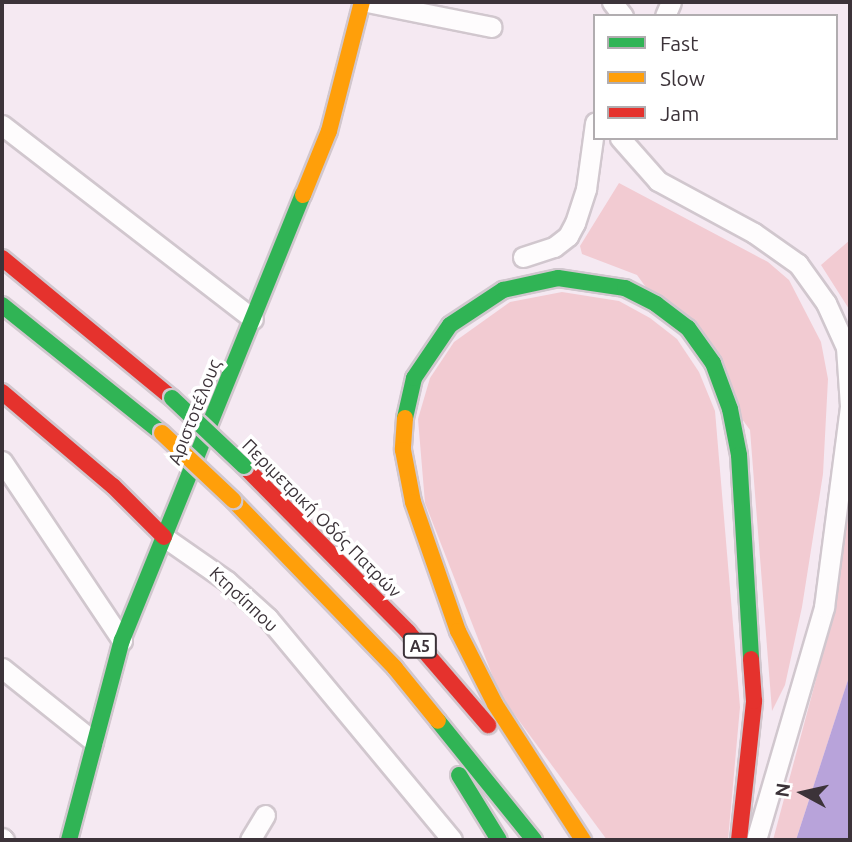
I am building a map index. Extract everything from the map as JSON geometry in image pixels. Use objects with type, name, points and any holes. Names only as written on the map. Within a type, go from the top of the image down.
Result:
[{"type":"main road","name":"Αριστοτέλους","points":[[69,840],[93,741],[122,640],[329,131],[365,2]]},
{"type":"main road","name":"Περιμετρική Οδός Πατρών","points":[[2,258],[172,398],[244,467],[408,632],[581,840]]},
{"type":"main road","points":[[581,840],[495,704],[458,631],[419,523],[403,450],[414,378],[450,325],[503,290],[558,278],[625,288],[656,304],[688,328],[713,363],[730,409],[739,455],[754,701],[739,840]]},
{"type":"main road","name":"Α5","points":[[2,305],[162,433],[280,546],[395,668],[534,840]]},
{"type":"main road","name":"Κτησίππου","points":[[2,392],[113,486],[164,537]]},
{"type":"main road","points":[[280,546],[414,711],[499,840]]},
{"type":"street","points":[[365,2],[492,27]]},
{"type":"street","points":[[2,125],[253,319]]},
{"type":"street","points":[[523,257],[554,247],[568,236],[586,188],[593,137]]},
{"type":"street","points":[[622,140],[658,181],[754,233],[799,264],[826,303],[846,347],[850,405],[824,607],[756,840]]},
{"type":"street","points":[[2,461],[122,640]]},
{"type":"street","name":"Κτησίππου","points":[[164,537],[227,581],[268,618],[452,840]]},
{"type":"street","points":[[2,668],[93,741]]},
{"type":"street","points":[[250,840],[265,815]]},
{"type":"shaded area","points":[[619,183],[768,262],[789,280],[821,342],[828,379],[823,474],[802,607],[785,685],[772,711],[750,430],[637,275],[582,254],[580,246]]},
{"type":"shaded area","points":[[850,240],[850,322],[849,309],[821,265]]},
{"type":"shaded area","points":[[562,292],[619,301],[650,318],[677,339],[699,372],[715,411],[740,707],[728,840],[607,840],[500,695],[425,503],[418,419],[430,378],[454,342],[510,302]]},
{"type":"shaded area","points":[[850,486],[850,674],[796,840],[773,840],[818,672],[842,553]]},
{"type":"shaded area","points":[[850,674],[850,840],[796,840],[846,686]]},
{"type":"traffic: fast","points":[[69,840],[122,640],[303,195]]},
{"type":"traffic: fast","points":[[405,418],[414,378],[450,325],[503,290],[558,278],[625,288],[656,304],[688,328],[713,363],[730,409],[739,455],[751,659]]},
{"type":"traffic: fast","points":[[2,305],[162,433]]},
{"type":"traffic: fast","points":[[172,398],[244,466]]},
{"type":"traffic: fast","points":[[438,721],[534,840]]},
{"type":"traffic: fast","points":[[459,775],[499,840]]},
{"type":"traffic: slow","points":[[303,195],[329,131],[362,2]]},
{"type":"traffic: slow","points":[[405,418],[403,450],[413,502],[458,631],[495,704],[583,840]]},
{"type":"traffic: slow","points":[[162,433],[233,500]]},
{"type":"traffic: slow","points":[[233,500],[395,668],[438,721]]},
{"type":"traffic: jam","points":[[2,258],[172,398]]},
{"type":"traffic: jam","points":[[2,392],[113,486],[164,537]]},
{"type":"traffic: jam","points":[[244,466],[408,632],[488,725]]},
{"type":"traffic: jam","points":[[739,840],[754,701],[751,659]]}]
